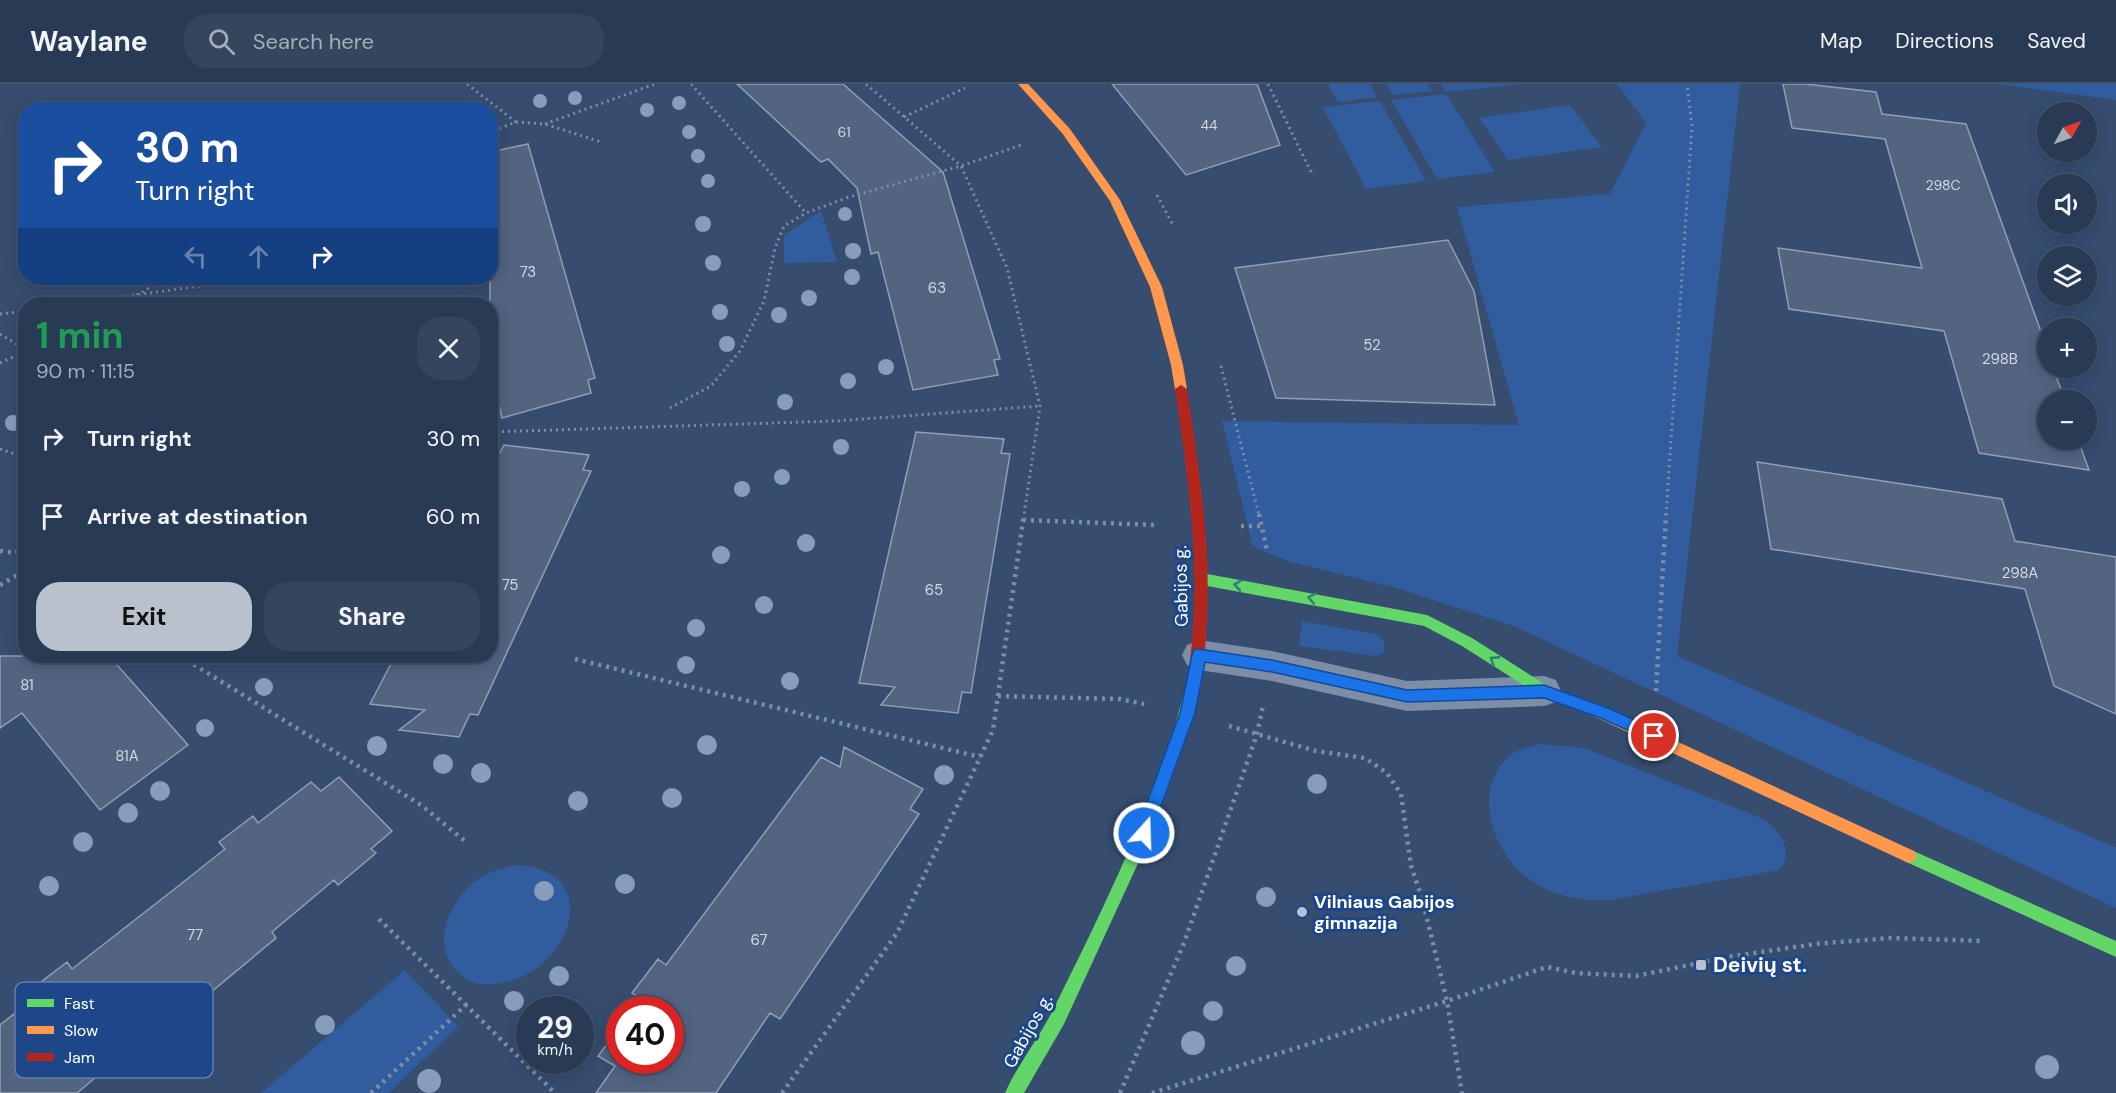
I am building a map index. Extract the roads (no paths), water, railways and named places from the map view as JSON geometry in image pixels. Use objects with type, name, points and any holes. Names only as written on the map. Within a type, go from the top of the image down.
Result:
[{"type":"street","name":"Gabijos g.","points":[[1014,1093],[1058,1018],[1144,833],[1187,713],[1199,655],[1202,579],[1191,457],[1177,365],[1156,287],[1115,200],[1066,131],[1023,84]]},
{"type":"street","points":[[1202,579],[1427,621],[1467,642],[1544,691],[1603,712],[1923,863],[2116,949]]},
{"type":"street","points":[[1199,655],[1272,666],[1407,696],[1544,691]]},
{"type":"place","name":"Vilniaus Gabijos gimnazija","points":[[1302,912]]},
{"type":"place","name":"Deivių st.","points":[[1701,965]]}]
